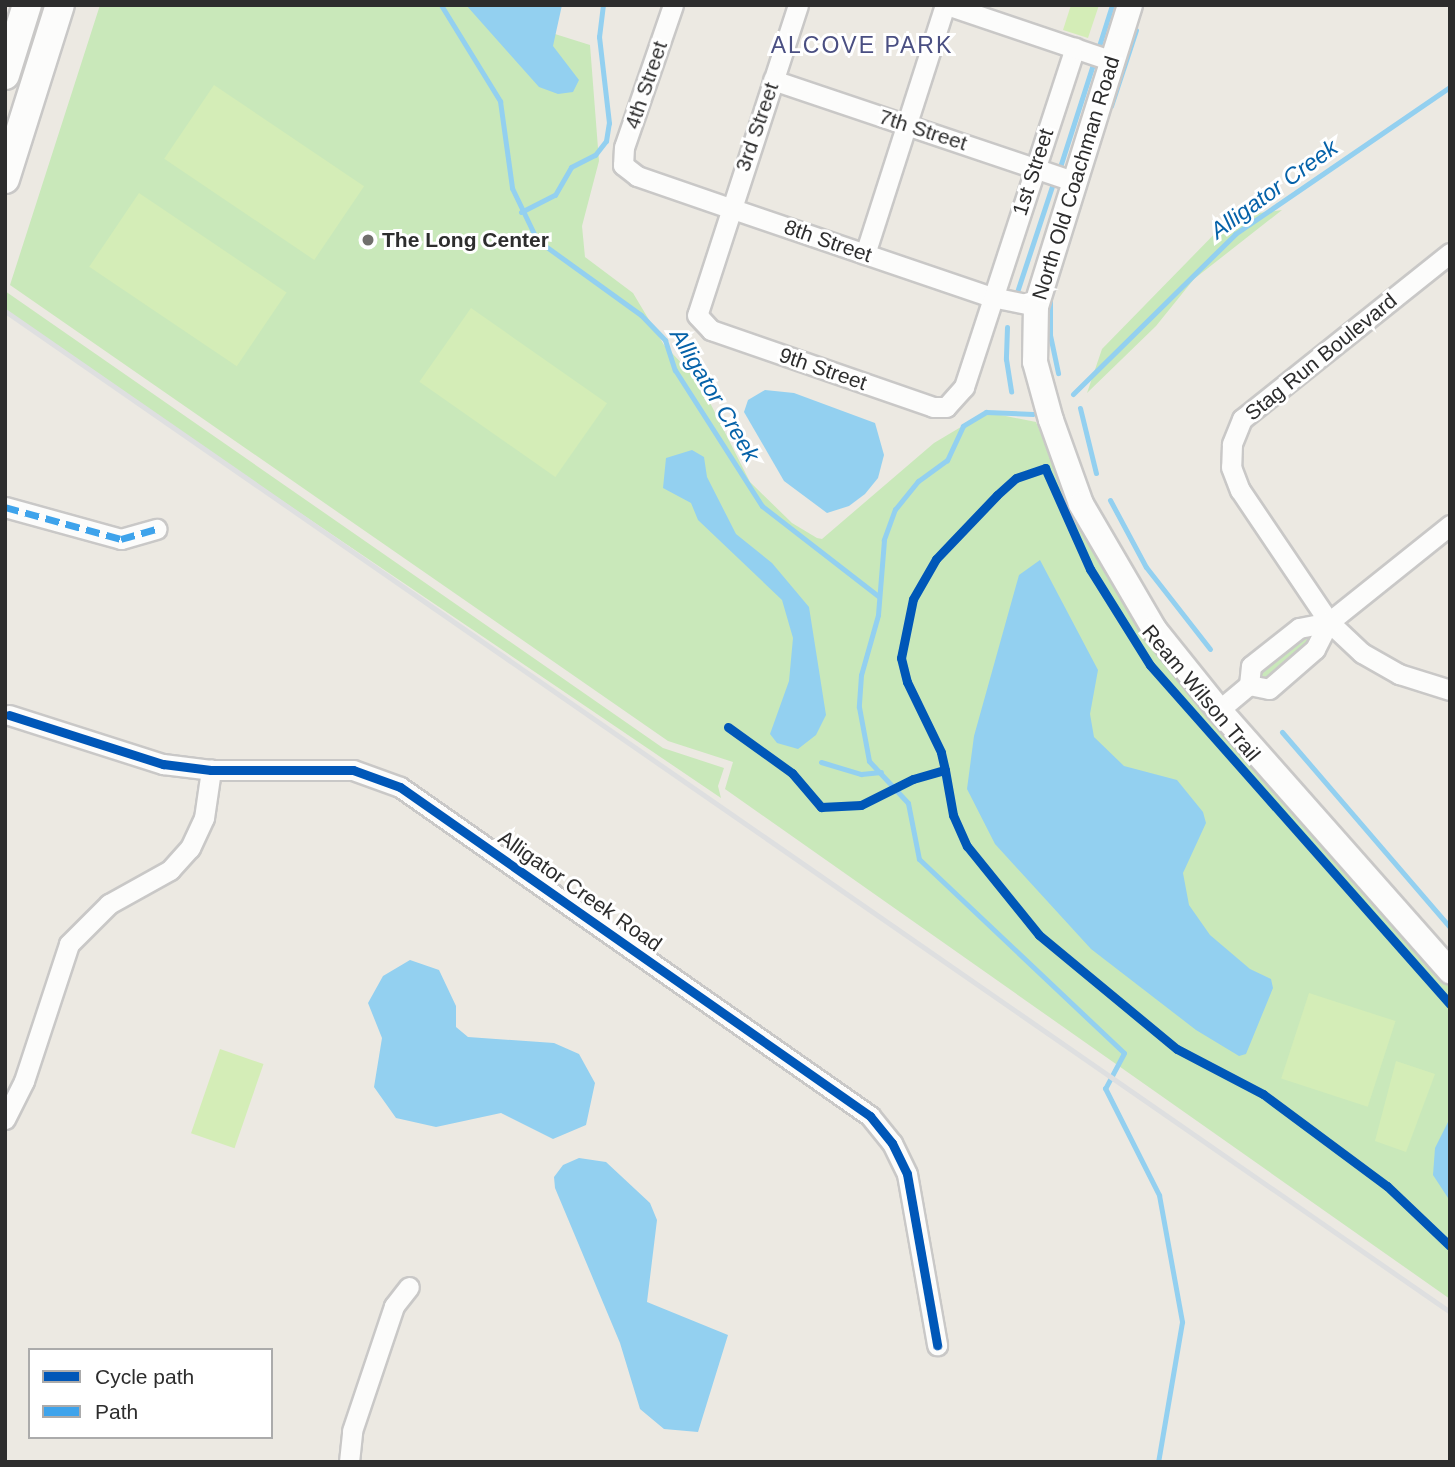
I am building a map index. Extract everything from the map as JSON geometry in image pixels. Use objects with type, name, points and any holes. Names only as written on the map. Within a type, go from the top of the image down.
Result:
[{"type":"main road","points":[[5,75],[27,5]]},
{"type":"main road","points":[[5,179],[60,5]]},
{"type":"street","name":"4th Street","points":[[623,165],[624,147],[673,5]]},
{"type":"street","name":"3rd Street","points":[[730,208],[798,5]]},
{"type":"street","points":[[865,254],[946,5],[1112,61]]},
{"type":"street","name":"North Old Coachman Road","points":[[1130,5],[1036,306],[1035,352],[1041,389],[1081,504],[1154,629],[1219,710],[1450,971]]},
{"type":"street","name":"1st Street","points":[[992,297],[1075,48]]},
{"type":"street","name":"7th Street","points":[[773,80],[1073,181]]},
{"type":"street","name":"8th Street","points":[[623,165],[637,176],[730,208],[992,297],[1036,306]]},
{"type":"street","name":"9th Street","points":[[730,208],[698,305],[696,315],[703,324],[933,407],[946,407],[964,387],[992,297]]},
{"type":"street","name":"Stag Run Boulevard","points":[[1450,253],[1242,419],[1232,443],[1231,467],[1240,489],[1329,622],[1371,658],[1399,674],[1450,691]]},
{"type":"street","points":[[5,507],[121,539],[157,529]]},
{"type":"street","points":[[1249,685],[1269,689],[1315,649],[1329,622],[1450,525]]},
{"type":"street","points":[[1219,710],[1249,685],[1251,666],[1299,628],[1329,622]]},
{"type":"street","name":"Alligator Creek Road","points":[[9,715],[163,764],[211,770],[353,771],[400,787],[870,1116],[892,1143],[907,1174],[937,1345]]},
{"type":"street","points":[[5,1119],[24,1082],[69,944],[109,904],[170,870],[190,848],[204,818],[211,770]]},
{"type":"street","points":[[349,1462],[352,1431],[394,1306],[409,1287]]},
{"type":"green space","points":[[100,5],[463,5],[590,45],[599,161],[582,226],[585,257],[633,293],[664,345],[699,381],[750,482],[792,523],[817,538],[822,539],[934,443],[986,412],[1036,422],[1064,486],[1132,611],[1199,706],[1450,988],[1450,1299],[725,789],[733,762],[668,741],[10,285]]},
{"type":"green space","points":[[1071,5],[1099,5],[1088,38],[1063,30]]},
{"type":"green space","points":[[214,85],[364,186],[314,260],[164,159]]},
{"type":"green space","points":[[139,193],[287,293],[237,366],[89,267]]},
{"type":"green space","points":[[1282,210],[1194,279],[1156,326],[1087,393],[1102,349],[1231,217]]},
{"type":"green space","points":[[5,291],[663,748],[724,768],[718,786],[721,798],[5,313]]},
{"type":"green space","points":[[471,308],[607,403],[555,477],[419,382]]},
{"type":"green space","points":[[1303,634],[1310,643],[1262,680],[1256,671]]},
{"type":"green space","points":[[1309,993],[1396,1021],[1368,1107],[1281,1079]]},
{"type":"green space","points":[[220,1049],[263,1064],[235,1148],[191,1133]]},
{"type":"green space","points":[[1396,1061],[1435,1074],[1406,1152],[1375,1141]]},
{"type":"water","points":[[466,5],[562,5],[553,46],[579,80],[573,92],[558,94],[539,87]]},
{"type":"water","points":[[765,390],[794,393],[875,423],[884,455],[878,478],[865,494],[849,506],[827,513],[784,481],[744,412],[748,400]]},
{"type":"water","points":[[692,450],[704,457],[707,477],[736,534],[772,563],[809,607],[826,715],[816,735],[798,749],[777,743],[770,734],[789,681],[793,638],[782,600],[698,520],[691,503],[663,488],[666,458]]},
{"type":"water","points":[[1040,560],[1098,670],[1090,714],[1094,737],[1124,766],[1177,780],[1203,812],[1206,823],[1183,873],[1189,905],[1210,935],[1250,969],[1271,979],[1273,988],[1246,1054],[1239,1056],[1196,1030],[1091,949],[995,844],[967,789],[974,736],[1019,575]]},
{"type":"water","points":[[410,960],[439,970],[456,1006],[456,1027],[468,1037],[554,1043],[579,1054],[595,1083],[586,1125],[553,1139],[501,1113],[436,1127],[396,1118],[374,1087],[382,1038],[368,1003],[383,976]]},
{"type":"water","points":[[1450,1118],[1450,1201],[1433,1175],[1435,1148]]},
{"type":"water","points":[[579,1158],[606,1162],[650,1203],[657,1220],[647,1302],[728,1335],[698,1432],[664,1429],[640,1409],[620,1343],[555,1188],[554,1177],[563,1165]]},
{"type":"waterway","name":"Alligator Creek","points":[[441,5],[500,101],[512,188],[537,240],[641,315],[665,340],[675,370],[762,506],[878,596]]},
{"type":"waterway","name":"Alligator Creek","points":[[521,212],[555,195],[571,167],[595,155],[606,141],[609,123],[599,37],[603,5]]},
{"type":"waterway","points":[[1099,46],[1112,5]]},
{"type":"waterway","points":[[1111,106],[1136,30]]},
{"type":"waterway","points":[[1060,167],[1093,64]]},
{"type":"waterway","name":"Alligator Creek","points":[[1073,394],[1235,234],[1450,87]]},
{"type":"waterway","points":[[1017,292],[1052,186]]},
{"type":"waterway","points":[[1050,299],[1050,335],[1058,373]]},
{"type":"waterway","points":[[1007,327],[1006,359],[1011,392]]},
{"type":"waterway","points":[[1080,408],[1096,473]]},
{"type":"waterway","name":"Alligator Creek","points":[[1033,414],[986,412],[963,426],[947,460],[918,481],[895,509],[884,540],[878,615],[861,675],[859,707],[869,761],[908,803],[919,859],[1124,1053],[1105,1088],[1159,1195],[1182,1322],[1158,1462]]},
{"type":"waterway","points":[[1110,500],[1146,567],[1210,649]]},
{"type":"waterway","points":[[1282,732],[1450,927]]},
{"type":"waterway","points":[[821,762],[861,774],[881,772]]},
{"type":"railway","points":[[5,311],[1450,1312]]},
{"type":"marked path","points":[[5,507],[121,539],[157,529]]},
{"type":"cycle path","name":"Ream Wilson Trail","points":[[945,770],[941,752],[907,682],[901,658],[913,599],[936,559],[997,495],[1016,478],[1045,468],[1090,569],[1150,665],[1450,1004]]},
{"type":"cycle path","points":[[9,715],[163,764],[211,770],[353,770],[400,787],[870,1116],[892,1143],[907,1174],[937,1345]]},
{"type":"cycle path","points":[[728,727],[792,773],[821,807],[861,805],[913,779],[945,770],[953,815],[967,846],[1039,935],[1177,1049],[1263,1094],[1387,1186],[1450,1246]]},
{"type":"place","name":"The Long Center","points":[[368,240]]},
{"type":"district","name":"ALCOVE PARK","points":[[862,45]]}]
